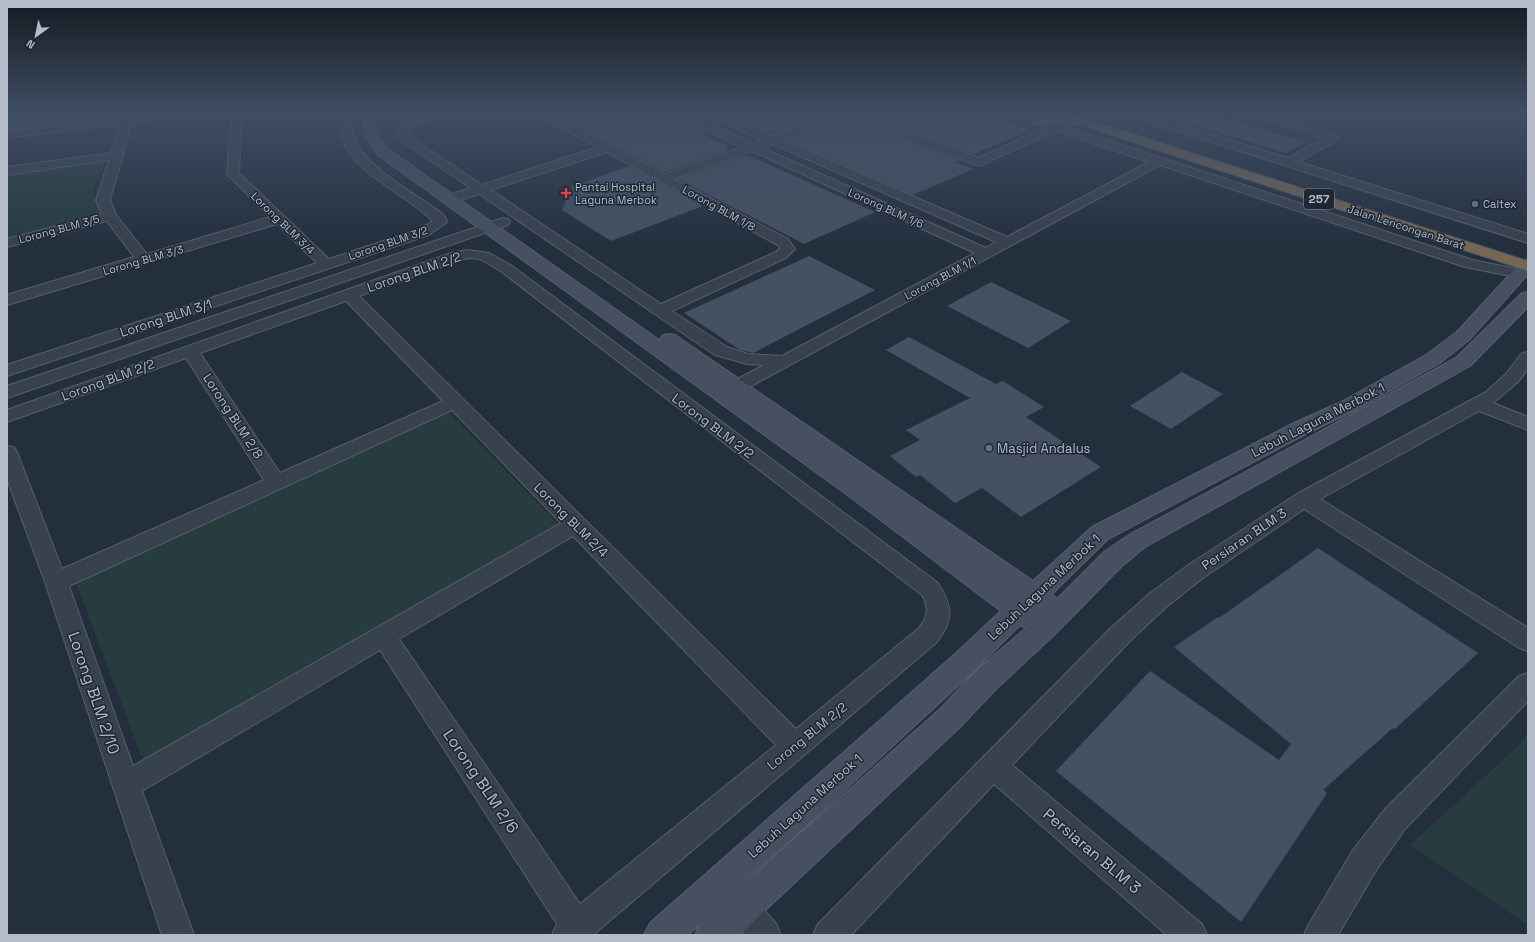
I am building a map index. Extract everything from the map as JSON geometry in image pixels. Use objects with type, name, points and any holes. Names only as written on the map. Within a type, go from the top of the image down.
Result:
[{"type":"highway","name":"Jalan Lencongan Barat","points":[[1190,157],[1524,268]]},
{"type":"highway","name":"Jalan Lencongan Barat","points":[[1207,157],[1524,268]]},
{"type":"street","points":[[7,171],[108,157]]},
{"type":"street","points":[[115,157],[104,200],[110,216],[143,260]]},
{"type":"street","name":"Lorong BLM 3/4","points":[[234,157],[233,174],[326,264]]},
{"type":"street","name":"Lorong BLM 3/2","points":[[326,264],[424,232],[440,222],[435,215],[371,168],[359,157]]},
{"type":"street","points":[[392,157],[457,197]]},
{"type":"street","points":[[408,157],[457,197],[495,225],[737,386],[1052,620]]},
{"type":"street","points":[[432,157],[721,351],[727,358],[737,386]]},
{"type":"street","points":[[457,197],[580,157]]},
{"type":"street","name":"Lorong BLM 1/8","points":[[625,157],[783,242],[788,249],[781,255],[660,310]]},
{"type":"street","points":[[665,178],[725,157]]},
{"type":"street","name":"Lorong BLM 1/6","points":[[775,157],[986,254]]},
{"type":"street","name":"Lorong BLM 1/6","points":[[811,157],[1007,242]]},
{"type":"street","points":[[965,157],[979,162],[990,157]]},
{"type":"street","points":[[1147,157],[1470,264],[1524,268]]},
{"type":"street","points":[[1270,157],[1528,239]]},
{"type":"street","points":[[1289,163],[1299,157]]},
{"type":"street","name":"Lorong BLM 1/1","points":[[737,386],[1159,161]]},
{"type":"street","points":[[1430,207],[1496,223],[1528,233]]},
{"type":"street","name":"Lorong BLM 3/5","points":[[7,243],[110,216]]},
{"type":"street","name":"Lorong BLM 3/3","points":[[7,300],[279,219]]},
{"type":"street","points":[[7,392],[495,225]]},
{"type":"street","name":"Lorong BLM 2/2","points":[[7,416],[348,294],[466,254],[475,253],[489,257],[930,589],[936,598],[939,608],[936,626],[928,635],[573,931]]},
{"type":"street","name":"Lorong BLM 3/1","points":[[7,371],[326,264]]},
{"type":"street","name":"Lebuh Laguna Merbok 1","points":[[662,935],[964,663],[1028,603],[1089,542],[1105,530],[1292,433],[1350,405],[1433,359],[1463,336],[1524,268]]},
{"type":"street","name":"Lorong BLM 2/4","points":[[348,294],[795,746]]},
{"type":"street","name":"Lebuh Laguna Merbok 1","points":[[713,935],[950,718],[986,680],[1052,620],[1113,559],[1137,540],[1463,362],[1528,297]]},
{"type":"street","name":"Lorong BLM 2/8","points":[[190,351],[276,482]]},
{"type":"street","points":[[721,351],[747,359],[785,361]]},
{"type":"street","name":"Persiaran BLM 3","points":[[829,935],[1121,634],[1157,601],[1240,540],[1304,499],[1492,396],[1525,366]]},
{"type":"street","points":[[56,582],[455,402]]},
{"type":"street","points":[[1478,404],[1528,424]]},
{"type":"street","name":"Lorong BLM 2/10","points":[[7,452],[56,582],[178,935]]},
{"type":"street","points":[[1304,499],[1528,641]]},
{"type":"street","points":[[126,785],[263,704],[384,636],[576,524]]},
{"type":"street","name":"Lorong BLM 2/6","points":[[384,636],[573,931]]},
{"type":"street","points":[[1320,935],[1364,861],[1395,819],[1528,684]]},
{"type":"street","name":"Persiaran BLM 3","points":[[993,766],[1191,935]]},
{"type":"street","points":[[721,882],[765,935]]},
{"type":"green space","points":[[106,161],[93,190],[101,215],[7,240],[7,174]]},
{"type":"green space","points":[[447,410],[560,526],[144,763],[75,580]]},
{"type":"green space","points":[[1528,733],[1528,925],[1410,845],[1519,745]]},
{"type":"building","points":[[636,157],[709,157],[665,172]]},
{"type":"building","points":[[741,157],[752,157],[875,212],[804,244],[678,179]]},
{"type":"building","points":[[825,157],[950,157],[959,160],[955,162],[973,169],[913,195]]},
{"type":"building","points":[[630,166],[703,206],[611,241],[562,210],[572,186]]},
{"type":"building","points":[[809,256],[875,290],[753,353],[740,350],[684,313]]},
{"type":"building","points":[[991,282],[1071,321],[1028,348],[947,306]]},
{"type":"building","name":"Masjid Andalus","points":[[909,337],[996,384],[1003,381],[1044,407],[1026,417],[1101,467],[1021,517],[982,488],[955,503],[920,475],[916,477],[890,456],[920,440],[906,430],[970,398],[886,350]]},
{"type":"building","points":[[1182,372],[1223,394],[1171,429],[1130,406]]},
{"type":"building","points":[[1318,548],[1478,653],[1395,729],[1393,728],[1323,790],[1327,793],[1241,922],[1056,771],[1150,671],[1279,760],[1291,744],[1174,647],[1218,617],[1219,618]]},
{"type":"place","name":"Pantai Hospital Laguna Merbok","points":[[566,193]]},
{"type":"place","name":"Caltex","points":[[1475,204]]},
{"type":"place","name":"Masjid Andalus","points":[[989,448]]}]
